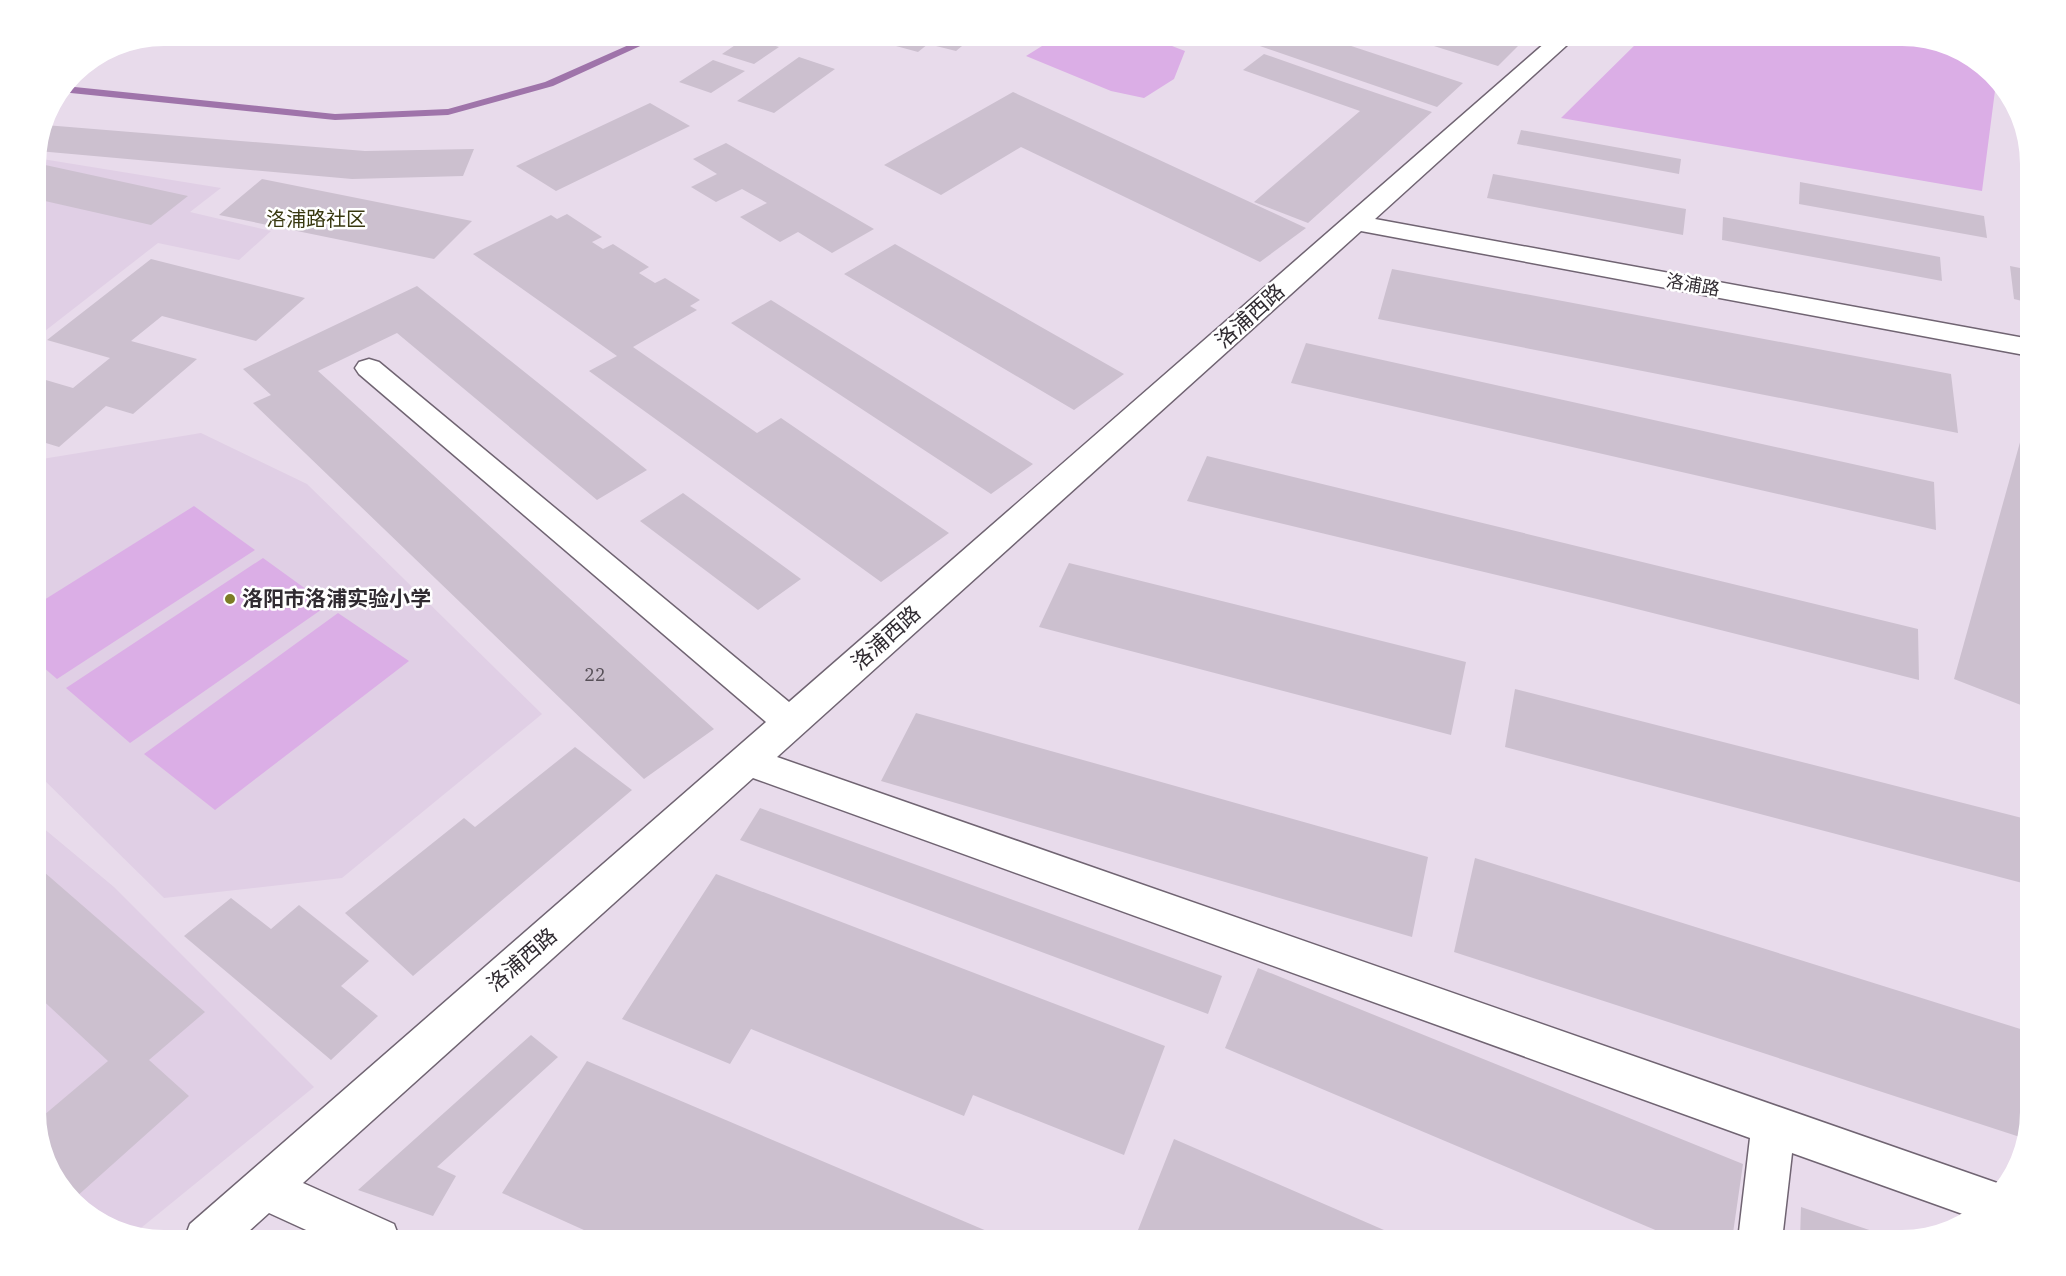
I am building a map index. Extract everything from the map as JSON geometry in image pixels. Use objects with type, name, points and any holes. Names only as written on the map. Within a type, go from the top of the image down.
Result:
[{"type":"street","name":"洛浦西路","points":[[217,1230],[1555,46]]},
{"type":"street","name":"洛浦路","points":[[1356,223],[2019,346]]},
{"type":"street","points":[[369,368],[790,723]]},
{"type":"street","points":[[747,761],[1981,1199]]},
{"type":"street","points":[[1761,1230],[1773,1126]]},
{"type":"street","points":[[264,1188],[356,1230]]},
{"type":"shaded area","points":[[1041,46],[1173,46],[1185,51],[1174,79],[1144,98],[1111,91],[1026,56]]},
{"type":"shaded area","points":[[1634,46],[1901,46],[1917,48],[1960,62],[1985,81],[1995,93],[1982,191],[1561,118]]},
{"type":"shaded area","points":[[47,160],[221,188],[190,212],[271,231],[239,260],[158,243],[47,329]]},
{"type":"shaded area","name":"洛阳市洛浦实验小学","points":[[201,433],[307,484],[542,714],[342,878],[164,898],[47,783],[47,458]]},
{"type":"shaded area","points":[[194,506],[255,550],[57,679],[47,670],[47,598]]},
{"type":"shaded area","points":[[263,558],[328,605],[130,743],[66,688]]},
{"type":"shaded area","points":[[338,613],[409,661],[215,810],[144,754]]},
{"type":"shaded area","points":[[47,831],[114,887],[314,1087],[143,1227],[106,1214],[81,1195],[66,1177],[59,1164],[49,1134],[47,1119]]},
{"type":"building","points":[[1261,46],[1352,46],[1463,83],[1437,107]]},
{"type":"building","points":[[1435,46],[1518,46],[1498,66]]},
{"type":"building","points":[[733,47],[779,47],[754,64],[722,54]]},
{"type":"building","points":[[898,47],[925,47],[918,52]]},
{"type":"building","points":[[938,47],[961,47],[956,51]]},
{"type":"building","points":[[1264,54],[1432,112],[1308,223],[1254,202],[1360,111],[1243,70]]},
{"type":"building","points":[[799,57],[835,69],[774,113],[737,101]]},
{"type":"building","points":[[713,60],[745,71],[711,93],[679,82]]},
{"type":"building","points":[[1013,92],[1306,228],[1260,262],[1021,147],[941,195],[884,165]]},
{"type":"building","points":[[650,103],[690,126],[556,191],[516,166]]},
{"type":"building","points":[[54,126],[365,151],[474,149],[463,176],[352,179],[48,152]]},
{"type":"building","points":[[1521,130],[1681,159],[1679,174],[1517,144]]},
{"type":"building","points":[[726,143],[874,229],[832,253],[798,232],[780,242],[740,217],[767,203],[742,189],[716,202],[691,187],[717,174],[693,159]]},
{"type":"building","points":[[47,165],[188,196],[151,225],[47,201]]},
{"type":"building","points":[[1493,174],[1686,209],[1683,235],[1487,198]]},
{"type":"building","points":[[262,179],[472,221],[434,259],[219,215]]},
{"type":"building","points":[[1800,182],[1984,216],[1987,238],[1799,204]]},
{"type":"building","points":[[567,214],[602,237],[592,242],[603,249],[613,244],[649,267],[639,273],[655,283],[665,278],[700,300],[690,306],[697,310],[633,347],[757,433],[781,418],[949,533],[881,582],[589,371],[617,356],[473,254],[551,215],[557,219]]},
{"type":"building","points":[[1723,217],[1940,257],[1942,281],[1722,240]]},
{"type":"building","points":[[895,244],[1124,374],[1074,410],[844,274]]},
{"type":"building","points":[[151,259],[305,298],[256,341],[162,316],[131,341],[197,359],[133,414],[106,406],[59,447],[47,443],[47,380],[73,388],[110,358],[47,340]]},
{"type":"building","points":[[2010,266],[2019,268],[2019,300],[2014,299]]},
{"type":"building","points":[[1392,269],[1951,374],[1958,433],[1378,319]]},
{"type":"building","points":[[417,286],[647,470],[597,500],[397,333],[318,371],[714,729],[644,779],[253,403],[271,395],[243,369]]},
{"type":"building","points":[[771,300],[1033,464],[991,494],[731,323]]},
{"type":"building","points":[[1306,343],[1934,482],[1936,530],[1291,383]]},
{"type":"building","points":[[2019,445],[2020,705],[1954,679]]},
{"type":"building","points":[[1207,456],[1918,629],[1919,680],[1597,599],[1187,501]]},
{"type":"building","points":[[683,493],[801,579],[758,610],[640,521]]},
{"type":"building","points":[[1069,563],[1466,662],[1451,735],[1039,627]]},
{"type":"building","points":[[1515,689],[2020,817],[2020,882],[1505,747]]},
{"type":"building","points":[[916,713],[1428,857],[1412,937],[881,781]]},
{"type":"building","points":[[575,747],[632,790],[413,976],[345,913],[464,818],[475,827]]},
{"type":"building","points":[[760,808],[1222,976],[1208,1014],[740,840]]},
{"type":"building","points":[[1475,858],[2020,1029],[2020,1111],[2016,1136],[1454,952]]},
{"type":"building","points":[[716,874],[1165,1046],[1124,1155],[973,1095],[964,1116],[751,1029],[730,1064],[622,1019]]},
{"type":"building","points":[[47,875],[205,1012],[149,1060],[189,1096],[80,1194],[59,1164],[49,1134],[47,1113],[108,1061],[47,1004]]},
{"type":"building","points":[[231,898],[271,929],[299,905],[369,961],[341,986],[378,1016],[331,1060],[184,936]]},
{"type":"building","points":[[1258,968],[1743,1164],[1733,1230],[1655,1230],[1225,1048]]},
{"type":"building","points":[[531,1035],[558,1057],[437,1167],[456,1176],[433,1216],[358,1190]]},
{"type":"building","points":[[587,1061],[984,1230],[584,1230],[502,1193]]},
{"type":"building","points":[[1174,1139],[1384,1230],[1138,1230]]},
{"type":"building","points":[[1801,1207],[1869,1230],[1800,1230]]},
{"type":"waterway","points":[[73,90],[335,117],[448,112],[549,84],[633,47]]},
{"type":"place","name":"洛阳市洛浦实验小学","points":[[230,599]]},
{"type":"district","name":"洛浦路社区","points":[[316,219]]}]
